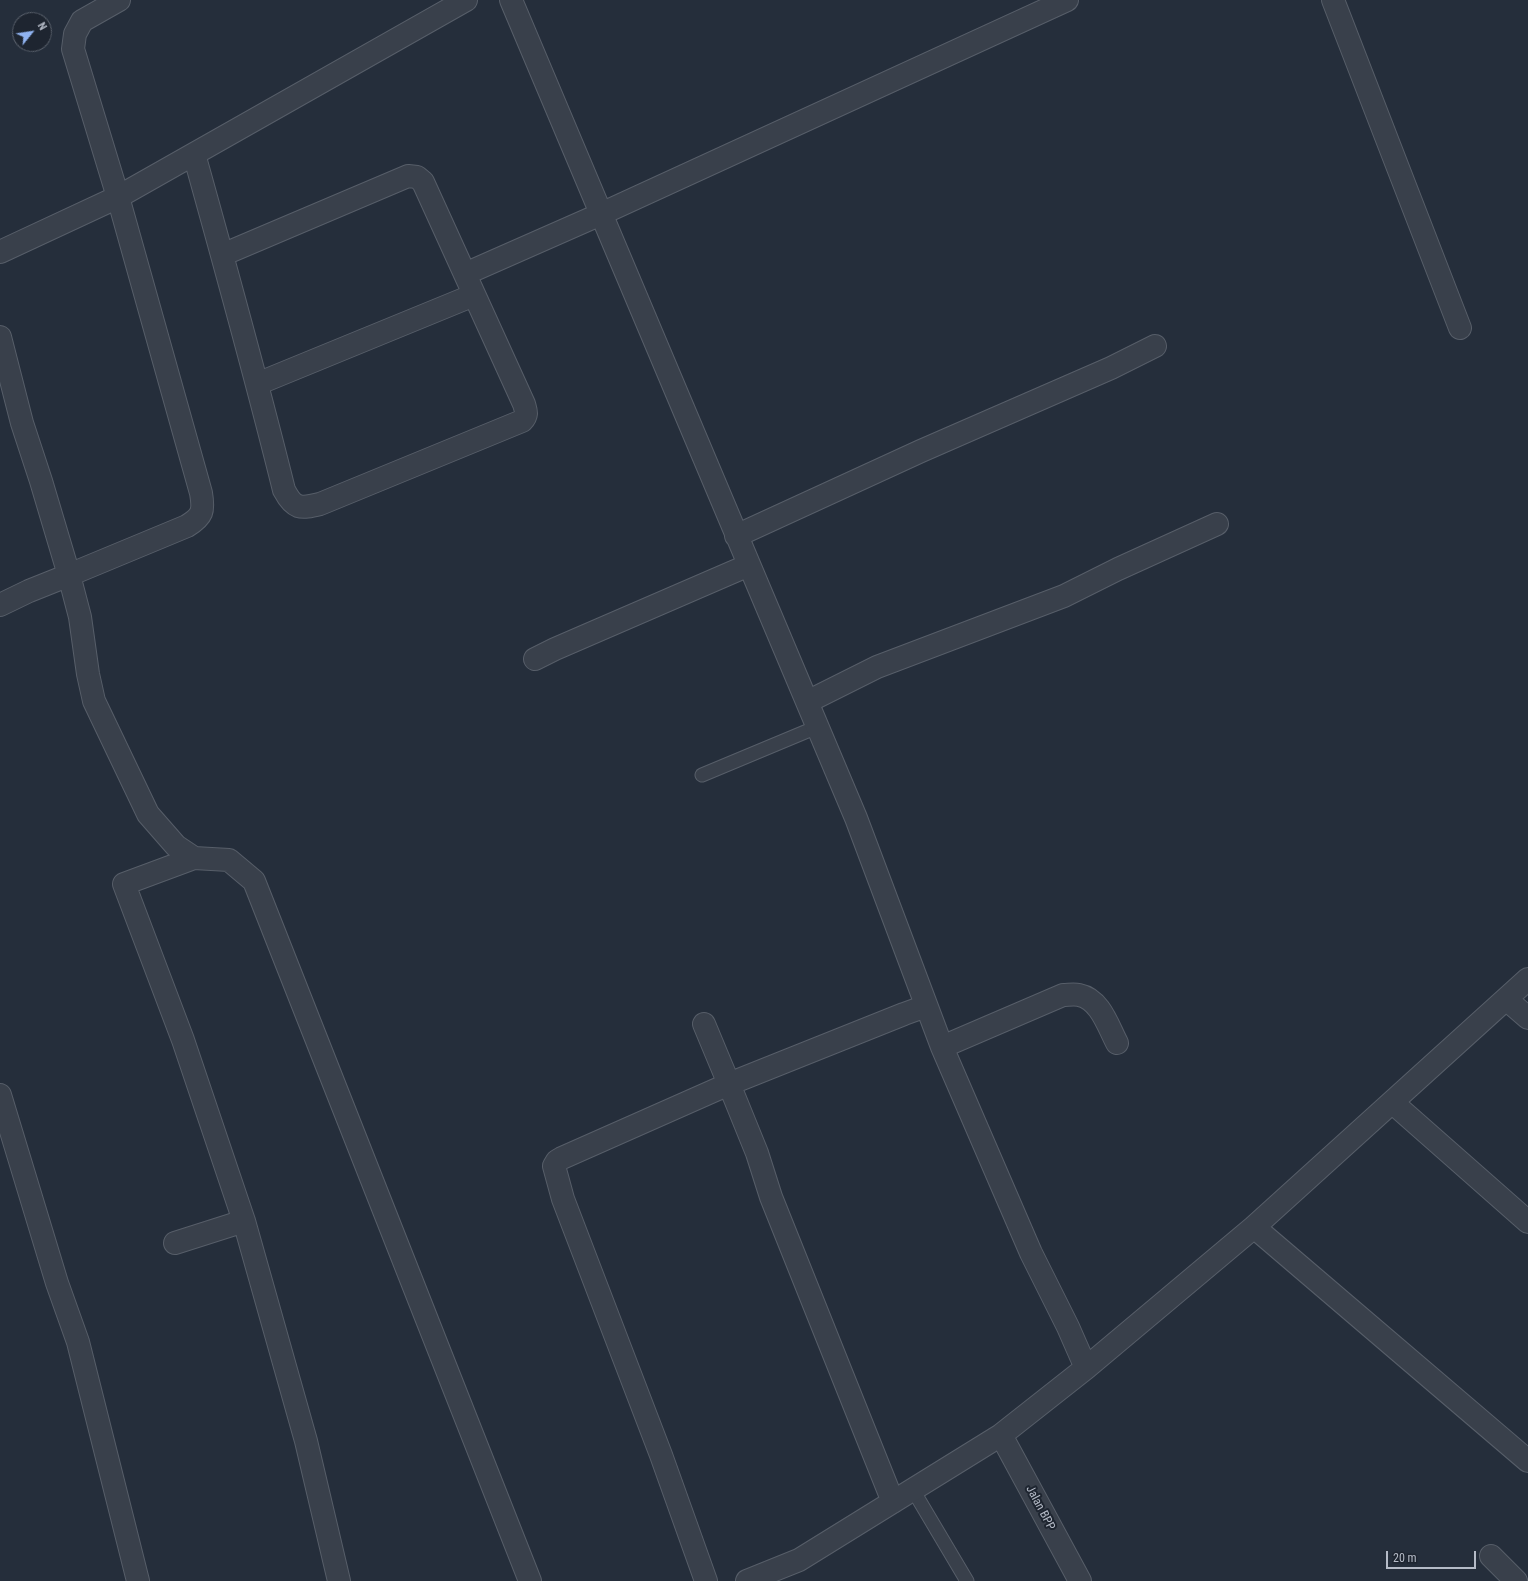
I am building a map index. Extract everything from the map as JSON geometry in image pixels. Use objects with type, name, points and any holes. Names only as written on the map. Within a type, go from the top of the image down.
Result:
[{"type":"street","points":[[0,605],[187,526],[196,520],[201,514],[203,506],[202,493],[118,197],[73,49],[75,34],[82,21],[119,0]]},
{"type":"street","points":[[0,252],[118,197],[466,0]]},
{"type":"street","points":[[511,0],[856,818],[942,1047],[1032,1253],[1086,1368]]},
{"type":"street","points":[[465,274],[601,214],[1067,0]]},
{"type":"street","points":[[1333,0],[1460,328]]},
{"type":"street","points":[[194,154],[222,255],[258,384],[284,490],[292,504],[305,508],[320,504],[522,422],[526,417],[527,413],[524,404],[465,274],[422,182],[417,177],[408,176],[222,255]]},
{"type":"street","points":[[258,384],[474,295]]},
{"type":"street","points":[[0,337],[22,423],[41,481],[80,617],[88,674],[94,701],[148,814],[176,846],[194,858]]},
{"type":"street","points":[[736,536],[921,451],[1111,368],[1155,346]]},
{"type":"street","points":[[807,702],[877,667],[1064,596],[1118,569],[1217,524]]},
{"type":"street","points":[[535,659],[749,565]]},
{"type":"street","points":[[339,1581],[306,1441],[244,1221],[183,1040],[124,884],[194,858],[229,860],[254,881],[530,1581]]},
{"type":"street","points":[[748,1581],[791,1573],[799,1560],[1001,1435],[1086,1368],[1254,1228],[1528,979]]},
{"type":"street","points":[[942,1047],[1063,995],[1078,994],[1090,999],[1097,1006],[1117,1043]]},
{"type":"street","points":[[1506,999],[1528,1018]]},
{"type":"street","points":[[706,1581],[661,1455],[563,1199],[554,1166],[557,1161],[562,1158],[729,1084],[926,1006]]},
{"type":"street","points":[[704,1024],[757,1153],[771,1197],[893,1502]]},
{"type":"street","points":[[0,1095],[57,1283],[78,1342],[138,1581]]},
{"type":"street","points":[[1392,1103],[1528,1222]]},
{"type":"street","points":[[175,1243],[244,1221]]},
{"type":"street","points":[[1254,1228],[1528,1462]]},
{"type":"street","name":"Jalan BPP","points":[[1001,1435],[1080,1581]]},
{"type":"street","points":[[1491,1556],[1516,1581]]},
{"type":"lane","points":[[702,775],[817,727]]},
{"type":"lane","points":[[913,1490],[967,1581]]}]
